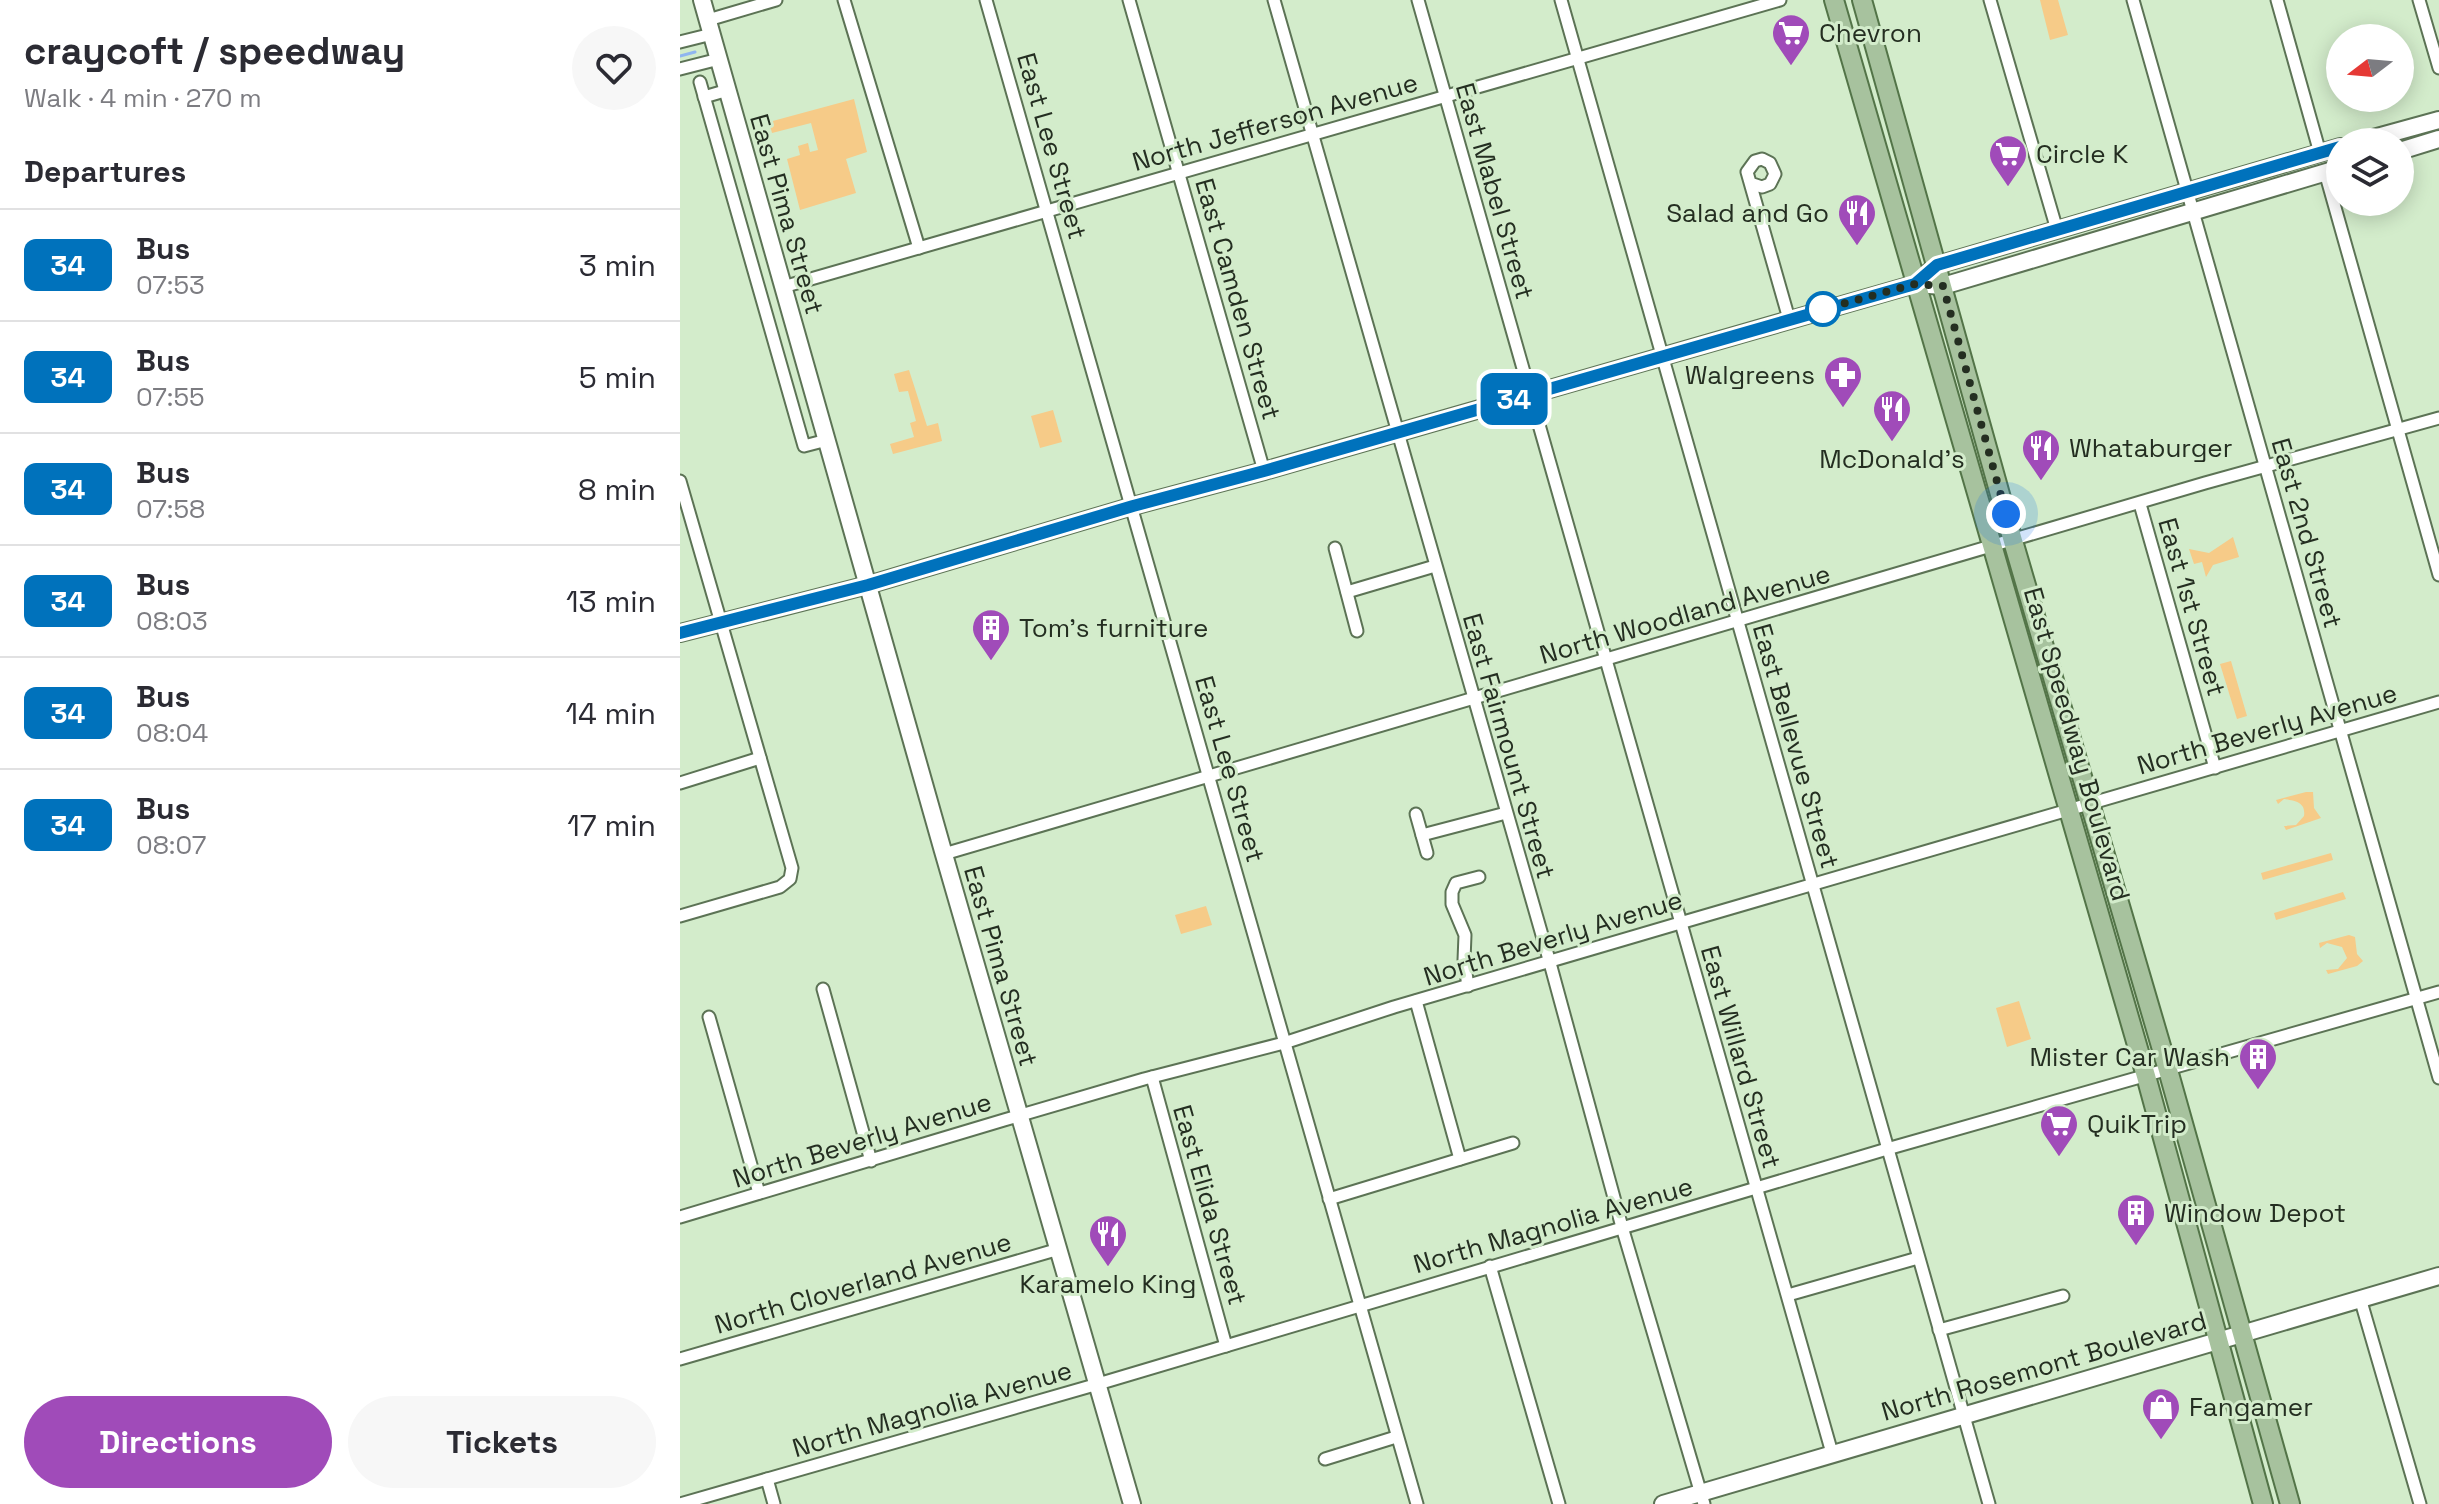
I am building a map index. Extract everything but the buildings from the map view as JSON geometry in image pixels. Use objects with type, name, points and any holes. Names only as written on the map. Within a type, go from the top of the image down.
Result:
[{"type":"main road","name":"East Speedway Boulevard","points":[[1834,0],[2146,1076],[2263,1504]]},
{"type":"main road","name":"East Speedway Boulevard","points":[[1862,0],[2013,541],[2168,1070],[2290,1504]]},
{"type":"street","name":"East Pima Street","points":[[702,0],[1132,1504]]},
{"type":"street","points":[[680,42],[776,0]]},
{"type":"street","points":[[844,0],[919,248]]},
{"type":"street","name":"East Lee Street","points":[[986,0],[1417,1504]]},
{"type":"street","name":"East Camden Street","points":[[1129,0],[1264,471]]},
{"type":"street","name":"East Fairmount Street","points":[[1274,0],[1550,963],[1622,1227],[1703,1498]]},
{"type":"street","name":"East Mabel Street","points":[[1418,0],[1530,395]]},
{"type":"street","name":"East Bellevue Street","points":[[1561,0],[1989,1504]]},
{"type":"street","name":"North Jefferson Avenue","points":[[783,287],[1780,0]]},
{"type":"street","points":[[1990,0],[2057,230]]},
{"type":"street","name":"East 2nd Street","points":[[2133,0],[2439,1078]]},
{"type":"street","points":[[2277,0],[2320,153]]},
{"type":"street","points":[[2419,0],[2439,68]]},
{"type":"street","points":[[680,69],[719,59]]},
{"type":"street","name":"East Pima Street","points":[[700,82],[804,446],[827,440]]},
{"type":"street","points":[[704,97],[728,90]]},
{"type":"street","points":[[2410,128],[2439,120]]},
{"type":"street","points":[[2414,147],[2439,139]]},
{"type":"street","points":[[1915,284],[1937,265],[2326,151]]},
{"type":"street","points":[[680,633],[868,585],[1133,506],[1915,284],[1943,286],[2326,172]]},
{"type":"street","points":[[1753,184],[1789,319]]},
{"type":"street","points":[[2344,216],[2398,430],[2439,575]]},
{"type":"street","name":"East Willard Street","points":[[1530,395],[1832,1453]]},
{"type":"street","name":"North Woodland Avenue","points":[[944,854],[2332,446],[2439,418]]},
{"type":"street","points":[[680,481],[685,517],[722,621],[790,857],[793,879],[780,887],[680,916]]},
{"type":"street","name":"East 1st Street","points":[[2140,504],[2215,768]]},
{"type":"street","points":[[1335,548],[1357,631]]},
{"type":"street","points":[[1347,592],[1435,566]]},
{"type":"street","name":"North Beverly Avenue","points":[[680,1217],[1152,1077],[1284,1043],[1680,923],[2439,702]]},
{"type":"street","points":[[680,783],[760,758]]},
{"type":"street","points":[[1422,835],[1506,813]]},
{"type":"street","points":[[1416,814],[1427,853]]},
{"type":"street","points":[[1468,986],[1464,960],[1465,935],[1455,915],[1452,892],[1456,883],[1479,877]]},
{"type":"street","points":[[823,989],[871,1161]]},
{"type":"street","name":"North Magnolia Avenue","points":[[680,1504],[1098,1384],[1887,1149],[2439,992]]},
{"type":"street","points":[[1416,1001],[1460,1159]]},
{"type":"street","points":[[709,1017],[759,1193]]},
{"type":"street","name":"East Elida Street","points":[[1152,1077],[1226,1346]]},
{"type":"street","points":[[1329,1199],[1513,1143]]},
{"type":"street","name":"North Cloverland Avenue","points":[[680,1359],[1059,1249]]},
{"type":"street","points":[[1788,1295],[1918,1258]]},
{"type":"street","points":[[1490,1266],[1559,1504]]},
{"type":"street","name":"North Rosemont Boulevard","points":[[1663,1504],[1703,1498],[1832,1453],[2439,1276]]},
{"type":"street","points":[[1939,1330],[2063,1296]]},
{"type":"street","points":[[2360,1298],[2420,1504]]},
{"type":"street","points":[[1325,1459],[1396,1437]]},
{"type":"street","points":[[767,1479],[774,1504]]},
{"type":"shaded area","points":[[2040,0],[2058,0],[2068,35],[2050,40]]},
{"type":"shaded area","points":[[854,99],[867,152],[846,159],[856,193],[800,210],[787,159],[800,155],[798,146],[808,143],[810,152],[818,150],[811,123],[772,133],[769,122]]},
{"type":"shaded area","points":[[909,370],[927,426],[938,423],[942,441],[893,454],[890,444],[914,437],[910,423],[916,421],[908,391],[899,392],[894,374]]},
{"type":"shaded area","points":[[1053,410],[1062,442],[1040,448],[1031,416]]},
{"type":"shaded area","points":[[2233,537],[2239,557],[2213,565],[2206,577],[2202,562],[2194,564],[2189,549],[2209,553]]},
{"type":"shaded area","points":[[2231,661],[2247,716],[2237,719],[2220,664]]},
{"type":"shaded area","points":[[2313,792],[2314,808],[2321,818],[2286,830],[2284,826],[2296,825],[2304,816],[2303,808],[2299,803],[2284,799],[2278,804],[2276,800]]},
{"type":"shaded area","points":[[2331,853],[2333,860],[2263,880],[2261,873]]},
{"type":"shaded area","points":[[2343,892],[2346,899],[2276,920],[2274,913]]},
{"type":"shaded area","points":[[1206,906],[1212,925],[1181,934],[1175,915]]},
{"type":"shaded area","points":[[2349,935],[2355,937],[2357,954],[2363,961],[2357,966],[2328,974],[2326,970],[2338,969],[2347,958],[2342,947],[2327,943],[2320,948],[2319,943]]},
{"type":"shaded area","points":[[2019,1001],[2031,1039],[2007,1047],[1996,1008]]},
{"type":"waterway","points":[[680,56],[695,52]]},
{"type":"bus line","name":"34","points":[[680,633],[868,585],[1133,506],[1915,284],[1937,265],[2326,151]]},
{"type":"place","name":"Chevron","points":[[1791,67]]},
{"type":"place","name":"Circle K","points":[[2008,188]]},
{"type":"place","name":"Salad and Go","points":[[1857,247]]},
{"type":"place","name":"Walgreens","points":[[1843,409]]},
{"type":"place","name":"McDonald's","points":[[1892,443]]},
{"type":"place","name":"Whataburger","points":[[2041,482]]},
{"type":"place","name":"Tom's furniture","points":[[991,662]]},
{"type":"place","name":"Mister Car Wash","points":[[2258,1091]]},
{"type":"place","name":"QuikTrip","points":[[2059,1158]]},
{"type":"place","name":"Window Depot","points":[[2136,1247]]},
{"type":"place","name":"Karamelo King","points":[[1108,1268]]},
{"type":"place","name":"Fangamer","points":[[2161,1441]]},
{"type":"route","points":[[1823,309],[1820,310],[1915,284],[1943,286],[2006,514]]}]
